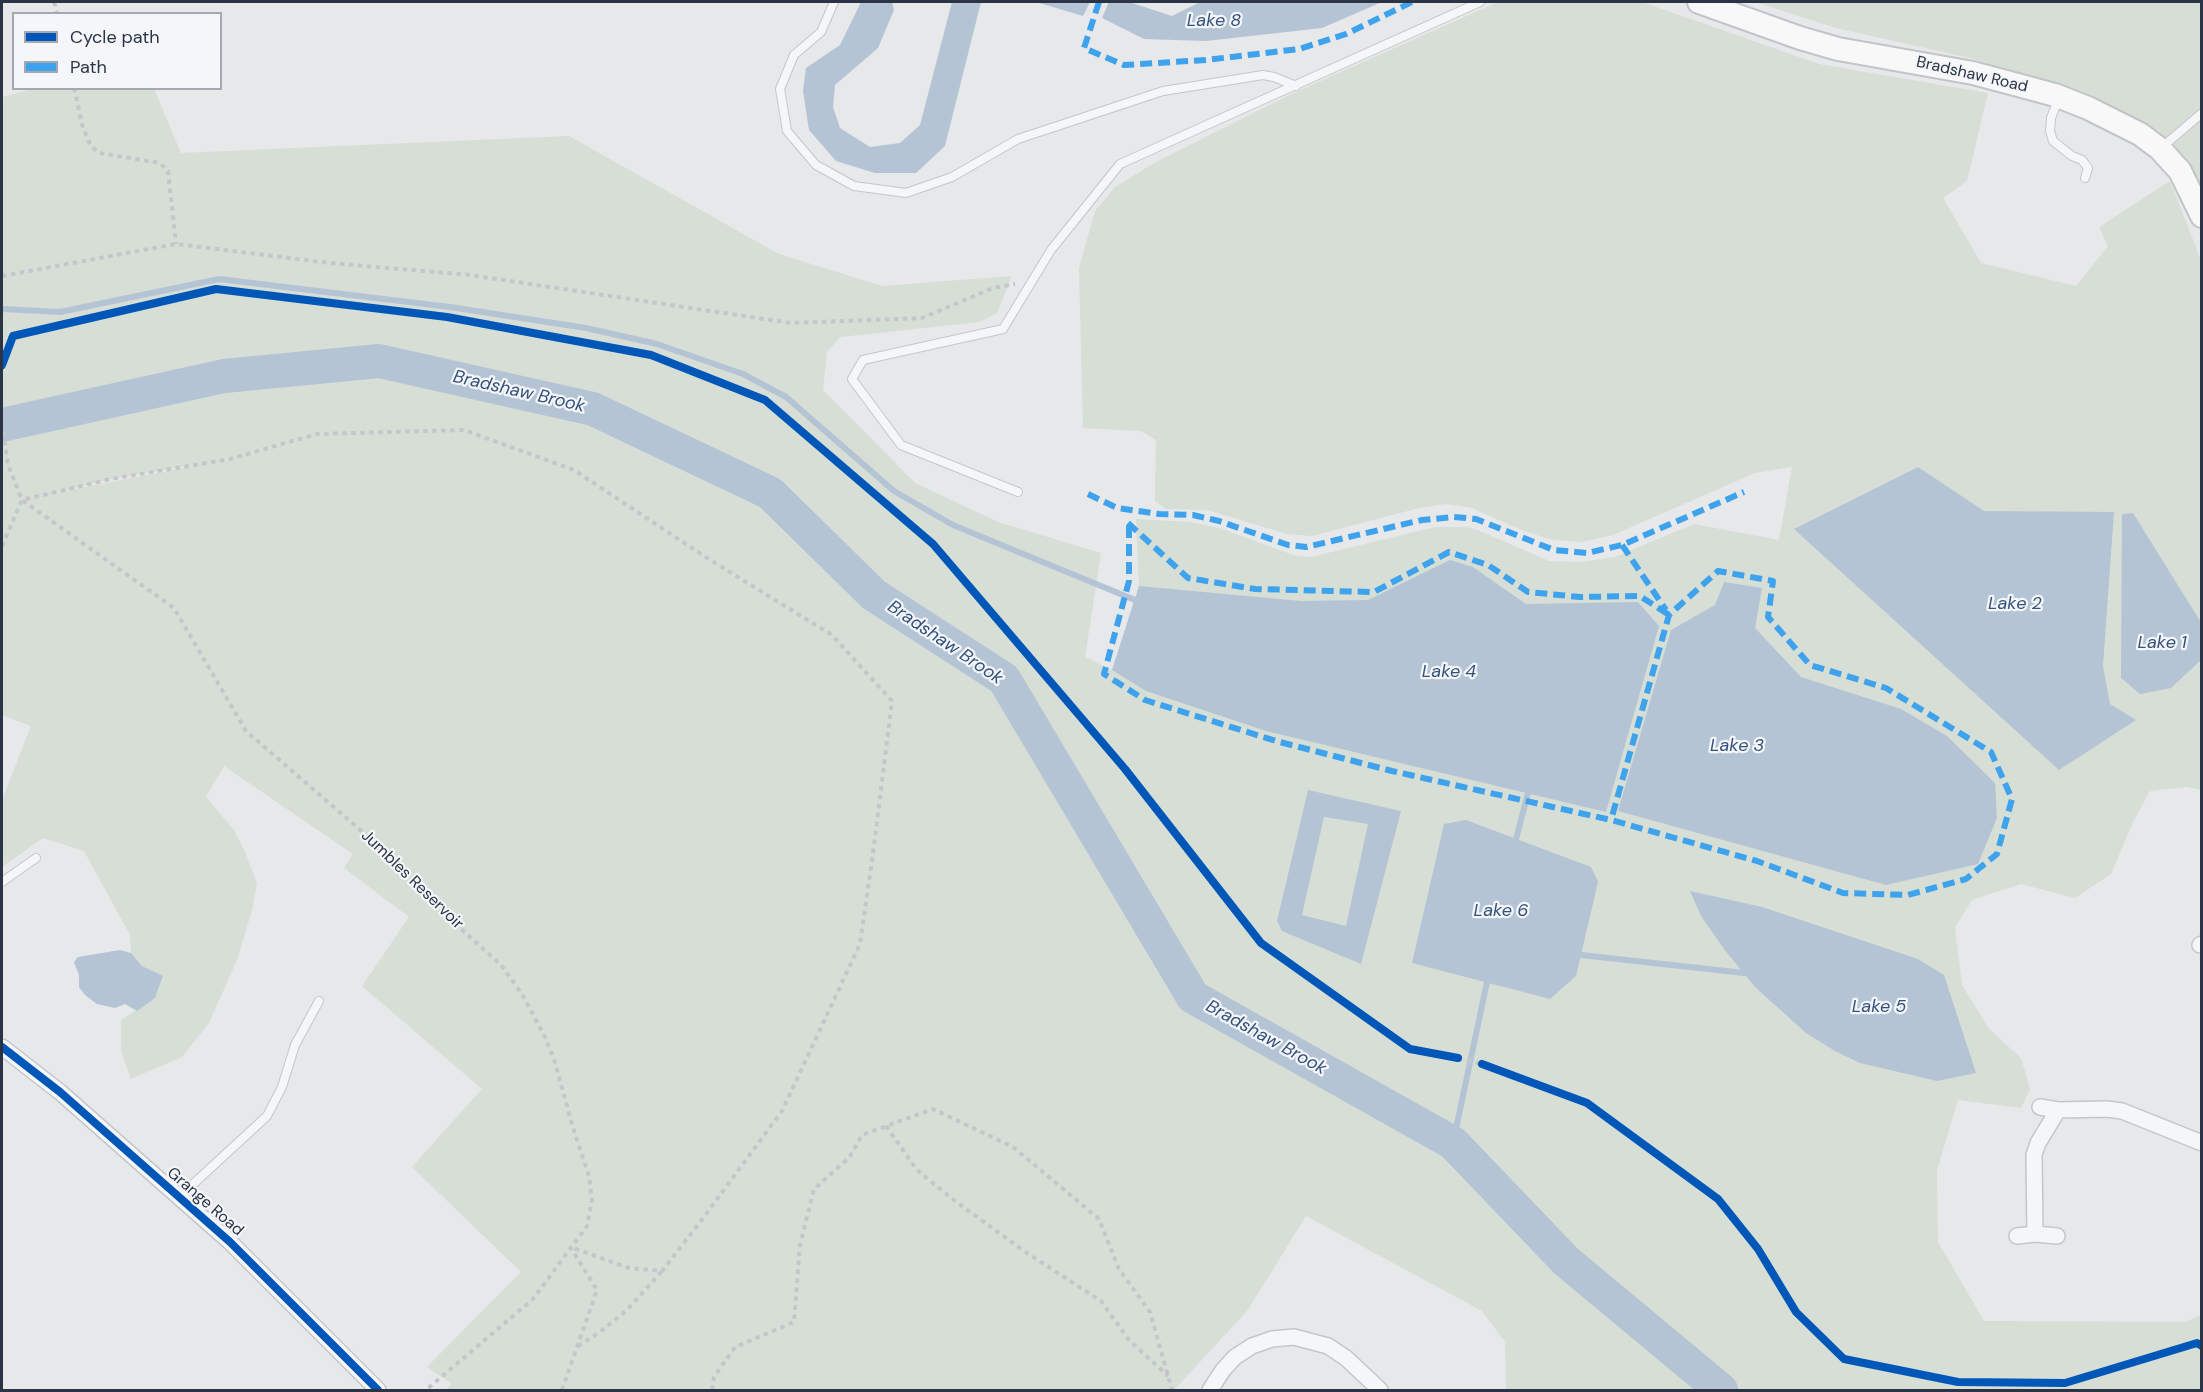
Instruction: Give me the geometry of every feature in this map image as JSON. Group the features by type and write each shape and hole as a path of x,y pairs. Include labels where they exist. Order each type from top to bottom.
{"main road":[{"name":"Bradshaw Road","path":"1699,2 1838,49 1973,73 2060,97 2116,121 2140,134 2160,149 2180,171 2202,216"}],"street":[{"name":"Grange Road","path":"2,1047 60,1092 254,1264 378,1390"},
{"path":"2040,1107 2058,1110 2122,1111 2202,1143"},
{"path":"2035,1234 2034,1155 2038,1143 2058,1110"},
{"path":"2017,1236 2035,1234 2057,1236"},
{"path":"1210,1390 1235,1356 1252,1346 1272,1339 1294,1337 1328,1346 1346,1358 1380,1390"}],"lane":[{"path":"834,2 820,32 794,55 780,89 787,131 816,165 854,186 906,193 952,177 1018,139 1163,91 1263,75 1296,86"},
{"path":"1018,492 901,445 852,379 863,360 1003,329 1051,250 1120,164 1480,2"},
{"path":"2060,97 2051,118 2050,131 2060,148 2082,160 2088,168 2085,178"},
{"path":"2160,149 2202,113"},
{"path":"2,882 36,858"},
{"path":"179,1197 267,1116 282,1087 295,1045 319,1001"}],"path":[{"path":"74,90 83,128 91,146 99,153 160,163 168,171 176,244"},
{"path":"2,276 176,244 330,263 470,275 791,323 922,318 993,288 1033,280"},
{"path":"2,423 8,465 22,500 2,546"},
{"path":"22,500 111,479 230,459 317,434 464,430 574,470 707,558 832,635 891,701 860,944 782,1111 662,1271 627,1310 600,1332 577,1346"},
{"path":"1449,1056 1492,1068"},
{"path":"712,1390 714,1377 735,1347 794,1322 800,1245 814,1189 849,1158 862,1135 933,1108 1013,1147 1099,1219 1119,1269 1150,1312 1172,1390"},
{"path":"886,1126 917,1170 1009,1240 1101,1301 1129,1340 1169,1376"},
{"path":"570,1247 629,1269 662,1271"},
{"path":"562,1390 597,1290 570,1247"},
{"path":"2186,1347 2200,1344"}],"shaded area":[{"path":"1498,2 1642,2 1819,64 1988,93 1967,181 1943,198 1981,263 2076,286 2108,246 2099,227 2170,181 2201,260 2201,790 2187,787 2150,791 2133,822 2111,874 2075,898 2021,884 1972,900 1955,927 1962,985 1989,1029 2021,1058 2030,1089 2021,1108 1958,1100 1937,1170 1938,1242 1984,1321 2186,1322 2201,1315 2201,1390 1506,1390 1505,1342 1482,1311 1306,1216 1247,1311 1174,1390 445,1390 452,1384 427,1367 521,1272 412,1167 482,1089 362,986 409,917 344,868 353,854 224,766 206,797 234,830 245,852 257,883 252,910 237,960 209,1023 182,1057 131,1079 121,1051 121,1020 155,998 163,977 142,966 131,953 130,935 84,851 43,838 2,867 2,800 31,726 2,715 2,97 29,90 154,90 181,153 569,136 779,254 882,286 1012,276 997,313 980,322 840,337 827,352 823,390 915,483 998,522 1101,553 1085,657 1112,670 1139,586 1136,519 1190,522 1220,528 1293,555 1311,557 1435,527 1468,527 1549,561 1581,562 1615,557 1694,524 1779,540 1792,467 1755,473 1613,535 1581,542 1548,539 1516,528 1472,508 1446,504 1419,508 1312,536 1287,534 1207,510 1166,509 1155,501 1156,440 1141,431 1083,428 1079,268 1095,211 1115,187 1156,162 1287,96","holes":["193,465 193,466 50,494 111,479"]},
{"path":"1755,2 2199,2 2202,6 2201,190 2189,162 2159,131 2081,92 1974,59 1836,28"}],"water":[{"path":"861,2 892,2 894,10 878,48 835,85 833,107 840,128 870,147 900,143 920,125 952,2 981,2 945,146 916,173 875,173 836,161 809,130 803,91 806,68 840,45"},
{"path":"1036,2 1090,2 1083,16"},
{"name":"Lake 8","path":"1109,2 1129,2 1172,16 1200,2 1382,2 1322,28 1206,41 1144,39 1102,18"},
{"name":"Lake 2","path":"1918,467 1984,511 2114,512 2103,666 2110,704 2136,720 2059,770 1794,529"},
{"name":"Lake 1","path":"2133,513 2202,624 2201,660 2171,688 2140,694 2121,678 2122,514"},
{"name":"Lake 4","path":"1450,560 1473,567 1526,604 1638,602 1659,626 1606,812 1266,731 1146,691 1112,670 1139,586 1301,601 1368,600"},
{"name":"Lake 3","path":"1724,582 1762,588 1755,628 1801,677 1901,709 1947,736 1995,783 1997,818 1978,864 1886,885 1618,811 1671,630 1715,605"},
{"path":"1308,790 1401,811 1361,964 1282,931 1277,921","holes":["1324,817 1368,824 1346,926 1302,915"]},
{"name":"Lake 6","path":"1466,820 1591,867 1598,882 1576,976 1550,999 1412,963 1444,824"},
{"name":"Lake 5","path":"1690,891 1762,907 1918,959 1944,975 1976,1073 1937,1081 1860,1063 1806,1033 1755,987 1701,916"},
{"path":"120,950 131,953 142,966 163,976 155,998 137,1011 125,1004 115,1008 97,1004 79,987 79,975 74,962 78,957"}],"waterway":[{"path":"2,309 60,312 219,279 450,307 586,328 657,344 743,374 786,397 894,491 953,525 1135,600"},
{"name":"Bradshaw Brook","path":"2,425 224,376 379,361 593,409 770,493 874,595 1004,679 1193,997 1453,1143 1566,1261 1721,1390"},
{"path":"1516,839 1528,793"},
{"path":"1581,955 1744,973"},
{"path":"1453,1143 1487,982"}],"marked path":[{"path":"1099,2 1084,48 1124,65 1206,60 1299,49 1346,34 1412,2"},
{"path":"1088,494 1117,508 1159,514 1193,515 1219,521 1288,545 1306,547 1422,520 1454,517 1476,519 1554,550 1587,553 1622,545 1744,492"},
{"path":"1128,523 1188,578 1255,589 1374,592 1449,552 1488,565 1528,592 1580,597 1640,596 1669,615"},
{"path":"1129,526 1129,581 1104,674 1145,700 1276,741 1392,771 1611,820 1757,861 1843,893 1908,895 1966,879 1997,854 2012,799 1991,752 1886,688 1810,665 1768,617 1773,581 1718,571 1669,615 1611,820"},
{"path":"1622,545 1666,610"}],"cycle path":[{"path":"2,365 13,336 216,289 447,317 651,355 765,400 933,544 1125,769 1261,943 1410,1049 1458,1058"},
{"path":"2,1047 60,1092 230,1242 378,1390"},
{"path":"1482,1064 1587,1103 1718,1199 1758,1249 1796,1312 1844,1359 1958,1382 2065,1383 2197,1343 2202,1346"}]}
